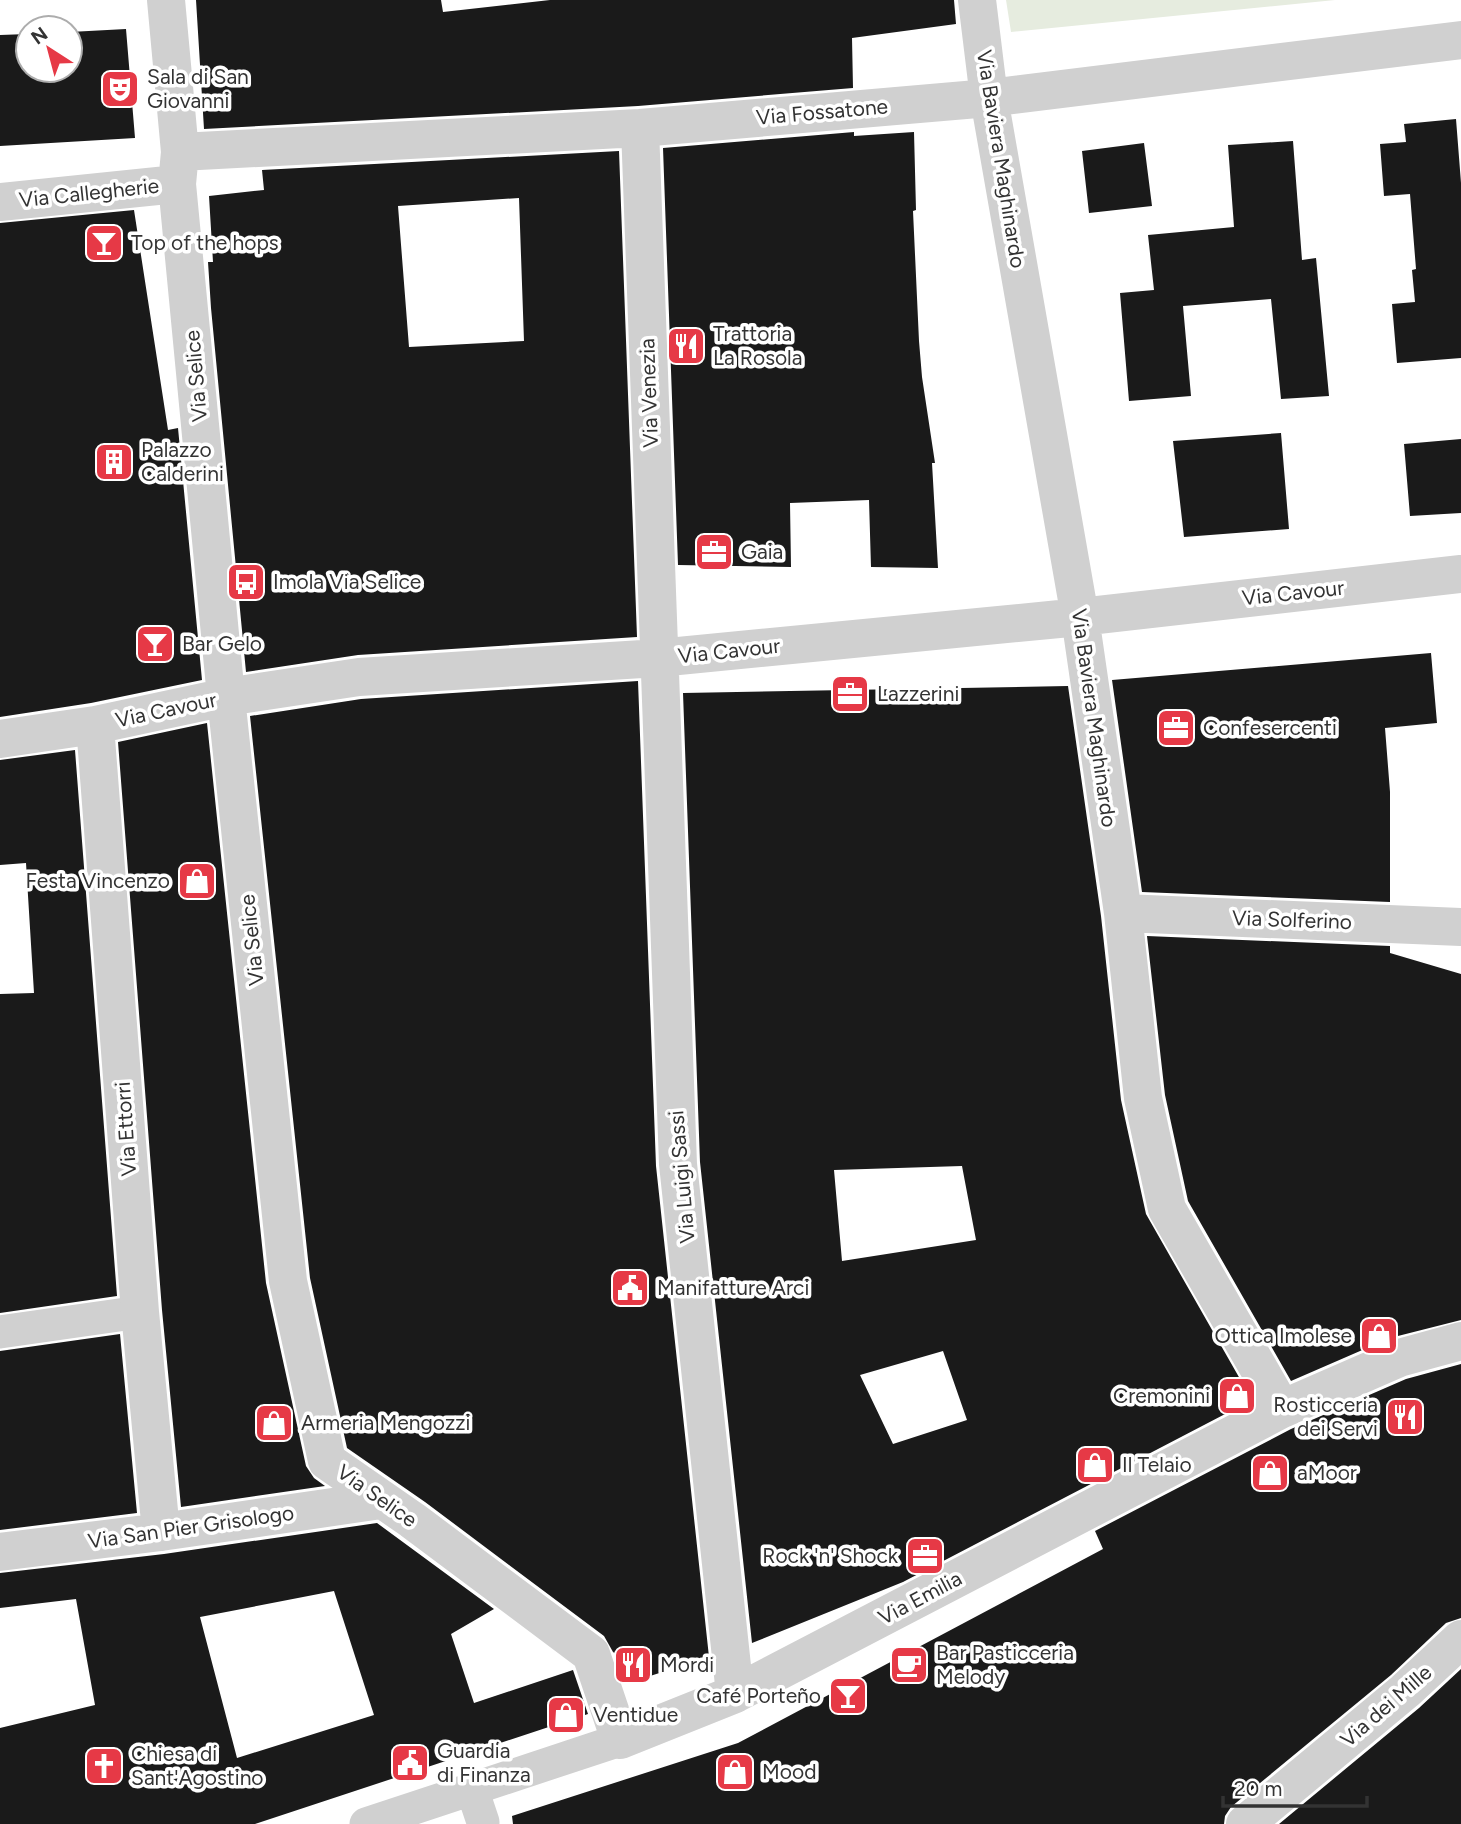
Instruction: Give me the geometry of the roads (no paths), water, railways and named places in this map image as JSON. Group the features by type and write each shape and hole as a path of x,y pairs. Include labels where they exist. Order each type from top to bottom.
{"street":[{"name":"Via Selice","path":"166,0 226,697 288,1281 327,1461 412,1520 591,1654 620,1740"},
{"name":"Via Baviera Maghinardo","path":"976,0 989,98 1080,617 1123,914 1143,1098 1167,1209 1282,1409"},
{"name":"Via Fossatone","path":"179,168 989,98 1461,40"},
{"name":"Via Venezia","path":"640,128 658,658"},
{"name":"Via Callegherie","path":"0,202 179,168"},
{"name":"Via Cavour","path":"0,739 95,726 226,697 359,677 658,658 1080,617 1461,574"},
{"name":"Via Luigi Sassi","path":"658,658 678,1164 735,1694"},
{"name":"Via Ettorri","path":"95,726 140,1312 161,1532"},
{"name":"Via Solferino","path":"1123,914 1461,927"},
{"path":"0,1332 140,1312"},
{"name":"Via Emilia","path":"366,1824 620,1740 735,1694 1282,1409 1399,1359 1461,1341"},
{"name":"Via San Pier Grisologo","path":"0,1552 381,1500"},
{"name":"Via dei Mille","path":"1245,1824 1405,1692 1461,1639"},
{"path":"472,1789 483,1822"}],"place":[{"name":"Sala di San Giovanni","path":"120,89"},
{"name":"Top of the hops","path":"104,243"},
{"name":"Trattoria La Rosola","path":"686,346"},
{"name":"Palazzo Calderini","path":"114,462"},
{"name":"Gaia","path":"714,552"},
{"name":"Imola Via Selice","path":"246,582"},
{"name":"Bar Gelo","path":"155,644"},
{"name":"Lazzerini","path":"850,694"},
{"name":"Confesercenti","path":"1176,728"},
{"name":"Festa Vincenzo","path":"197,881"},
{"name":"Manifatture Arci","path":"630,1288"},
{"name":"Ottica Imolese","path":"1379,1336"},
{"name":"Cremonini","path":"1237,1396"},
{"name":"Rosticceria dei Servi","path":"1405,1417"},
{"name":"Armeria Mengozzi","path":"274,1423"},
{"name":"Il Telaio","path":"1095,1465"},
{"name":"aMoor","path":"1270,1473"},
{"name":"Rock 'n' Shock","path":"925,1556"},
{"name":"Mordi","path":"633,1665"},
{"name":"Bar Pasticceria Melody","path":"909,1665"},
{"name":"Café Porteño","path":"848,1696"},
{"name":"Ventidue","path":"566,1715"},
{"name":"Guardia di Finanza","path":"410,1763"},
{"name":"Chiesa di Sant'Agostino","path":"104,1766"},
{"name":"Mood","path":"735,1772"}]}
